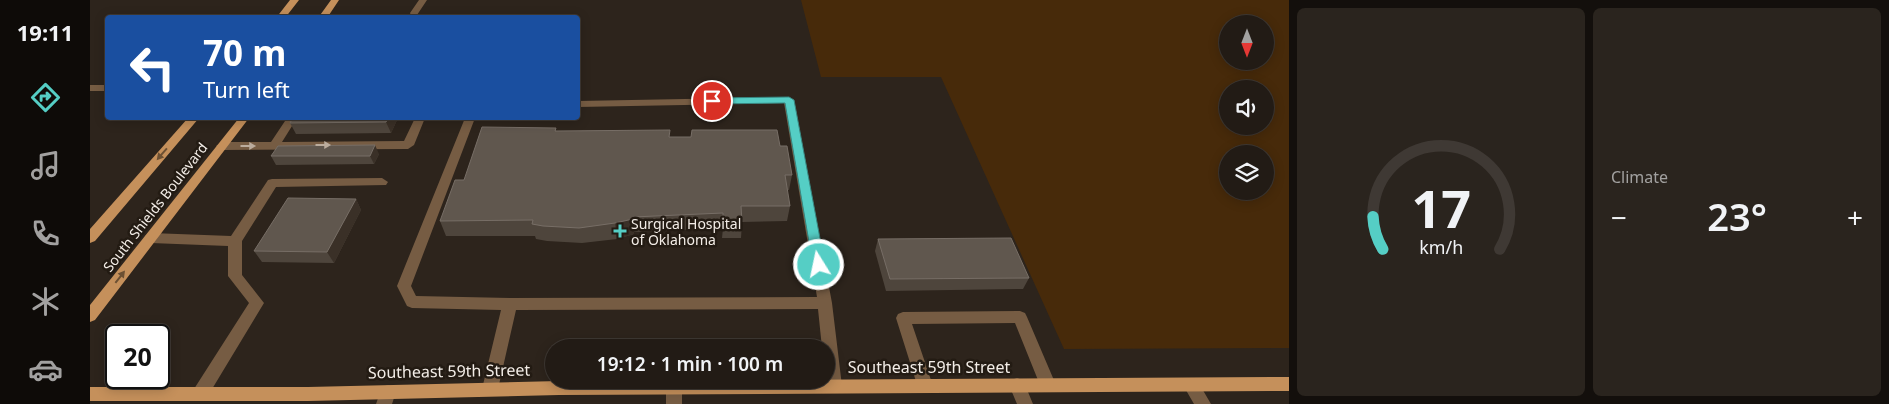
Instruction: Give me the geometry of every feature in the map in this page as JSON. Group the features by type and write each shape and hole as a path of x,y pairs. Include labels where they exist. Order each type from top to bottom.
{"main road":[{"path":"282,15 295,0"},
{"path":"324,15 335,0"},
{"name":"South Shields Boulevard","path":"90,238 192,120"},
{"name":"South Shields Boulevard","path":"90,316 242,120"},
{"name":"Southeast 59th Street","path":"835,386 1289,384"},
{"name":"Southeast 59th Street","path":"90,394 200,394 265,399 386,398 490,389 545,388"}],"street":[{"path":"414,13 423,0"},
{"path":"90,88 105,88"},
{"path":"580,104 789,100 825,303 829,339"},
{"path":"274,146 291,120"},
{"path":"222,146 408,145 419,120"},
{"path":"469,120 404,286 412,302 510,304 825,303"},
{"path":"200,394 257,304 235,276 235,241 272,183 382,182"},
{"path":"151,238 235,241"},
{"path":"490,389 510,304"},
{"path":"925,386 903,318 1020,317 1048,385"},
{"path":"1018,385 1025,404"},
{"path":"1191,385 1203,404"},
{"path":"674,389 674,404"}],"shaded area":[{"path":"801,0 1289,0 1289,348 1064,349 941,77 821,77"}],"building":[{"path":"292,120 387,120 386,122 290,123"},
{"path":"482,127 556,128 555,131 670,130 669,137 691,137 692,130 777,130 780,146 787,146 792,175 785,175 790,206 741,206 742,222 723,222 723,213 633,217 633,219 615,223 579,228 543,226 532,224 533,220 440,221 455,180 464,180"},
{"path":"375,145 370,156 271,156 278,146"},
{"path":"288,198 356,199 327,252 254,251"},
{"path":"1011,238 1029,278 890,279 878,239"}],"place":[{"name":"Surgical Hospital of Oklahoma","path":"620,231"}],"route":[{"path":"712,101 789,100 819,265"}]}
